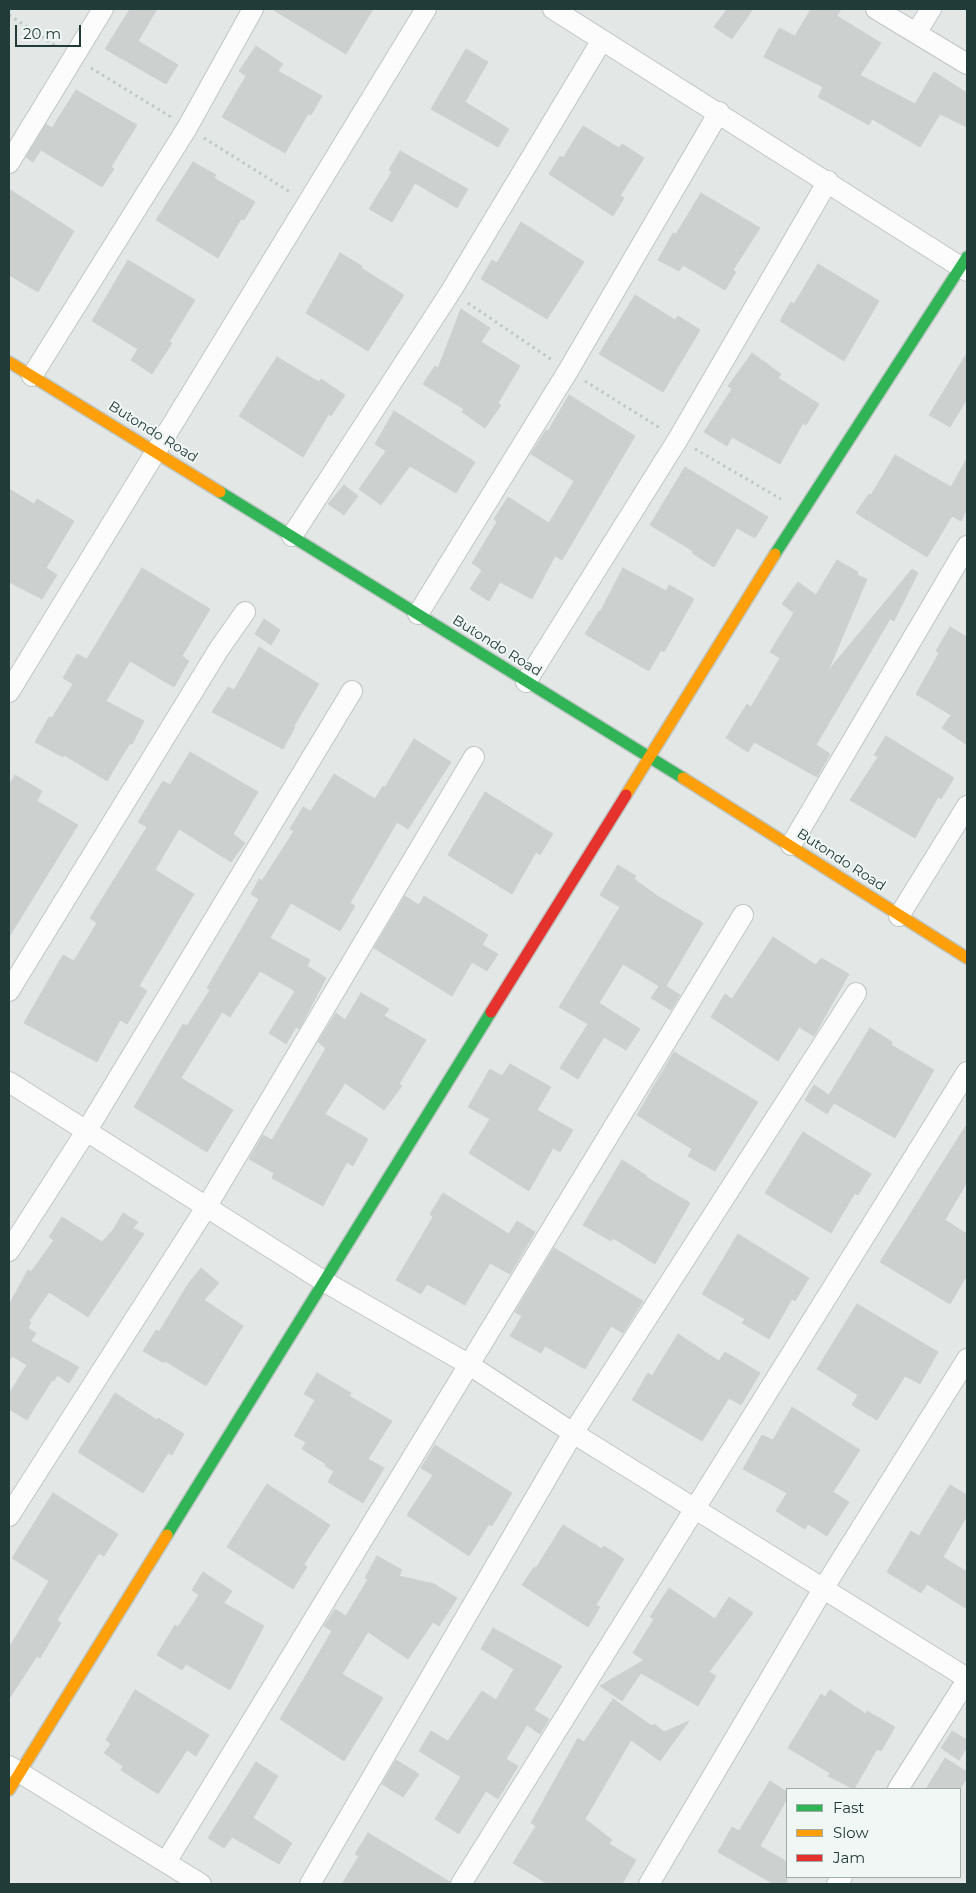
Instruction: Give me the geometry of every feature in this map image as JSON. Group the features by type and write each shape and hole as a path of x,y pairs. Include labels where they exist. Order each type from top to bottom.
{"street":[{"path":"9,163 103,9"},
{"path":"32,376 187,128 254,9"},
{"path":"9,692 426,9"},
{"path":"9,1790 14,1769 325,1282 802,511 965,265 553,9"},
{"path":"876,9 967,64"},
{"path":"916,33 932,9"},
{"path":"292,536 451,292 602,40"},
{"path":"418,614 568,370 719,112"},
{"path":"526,682 678,439 828,181"},
{"name":"Butondo Road","path":"9,362 156,451 526,682 650,756 967,958"},
{"path":"791,845 967,546"},
{"path":"9,990 214,657 245,612"},
{"path":"9,1251 87,1130 352,691"},
{"path":"9,1516 208,1206 474,757"},
{"path":"899,916 967,806"},
{"path":"166,1862 743,915"},
{"path":"310,1884 573,1433 856,993"},
{"path":"461,1884 967,1072"},
{"path":"9,1082 208,1206 325,1282 468,1364 573,1433 967,1679 899,1788"},
{"path":"649,1884 823,1589 967,1359"},
{"path":"14,1769 201,1884"}],"path":[{"path":"9,15 308,203"},
{"path":"451,292 568,370 678,439 802,511"}],"building":[{"path":"130,9 157,9 138,41 178,65 166,84 105,49"},
{"path":"272,9 373,9 346,54"},
{"path":"727,9 753,9 732,39 714,27"},
{"path":"811,9 841,9 837,16 881,43 860,75 915,104 934,72 967,93 967,127 940,114 920,147 872,119 869,125 818,97 823,87 764,57 779,28 795,36"},
{"path":"256,46 283,64 278,71 322,96 311,115 308,114 285,153 222,117 246,76 239,71"},
{"path":"466,49 488,62 465,102 509,129 498,147 431,109"},
{"path":"76,90 137,125 111,167 114,169 102,187 41,150 33,162 26,157 46,124 52,128"},
{"path":"583,126 619,148 622,144 644,158 620,196 624,198 613,216 549,174 560,156 563,158"},
{"path":"400,151 468,189 457,208 415,183 392,222 369,209 392,172 389,170"},
{"path":"193,162 216,175 214,178 255,202 244,220 241,219 218,258 156,220"},
{"path":"9,189 74,231 38,292 9,275"},
{"path":"701,193 760,228 733,270 736,272 725,290 683,265 679,271 658,260 673,233 676,234"},
{"path":"521,222 584,262 547,319 481,279 492,260 497,263"},
{"path":"340,253 404,295 368,351 306,313"},
{"path":"128,260 195,300 169,342 172,343 152,374 131,360 138,349 92,321"},
{"path":"818,264 879,301 844,361 780,321 791,302 794,304"},
{"path":"635,295 675,320 678,316 700,330 663,392 599,354"},
{"path":"461,309 490,328 481,342 520,366 498,403 501,405 485,428 462,412 464,409 423,384 435,366 438,368"},
{"path":"752,353 781,374 778,378 819,404 806,425 803,423 780,464 732,437 727,446 704,432 732,389 728,386"},
{"path":"967,353 967,399 950,427 929,415"},
{"path":"277,357 319,382 321,379 345,395 331,416 329,414 303,457 239,416"},
{"path":"569,395 635,436 562,560 555,556 532,599 500,582 489,601 470,589 482,570 472,563 497,522 494,519 508,497 549,523 574,481 531,454 546,430 548,431"},
{"path":"394,411 475,462 456,493 410,466 381,505 359,489 386,451 375,444"},
{"path":"895,455 951,487 967,458 967,509 961,521 952,516 927,557 856,513 869,494 871,495"},
{"path":"685,467 768,517 755,538 737,528 714,567 692,553 693,551 650,525"},
{"path":"344,485 358,496 344,515 328,504"},
{"path":"9,489 34,504 37,499 74,521 46,568 57,575 42,599 9,582"},
{"path":"837,560 858,572 857,575 867,579 828,671 912,569 918,573 894,621 890,619 816,745 830,754 817,777 754,742 748,752 726,738 747,704 751,707 780,658 770,652 794,613 782,604 798,582 816,595"},
{"path":"142,568 210,609 182,656 189,661 174,687 130,661 106,701 144,721 132,744 130,743 107,781 64,755 63,757 35,742 49,717 52,718 73,684 63,678 77,654 87,659"},
{"path":"623,568 666,591 669,585 694,599 664,652 661,650 649,671 585,634 600,612"},
{"path":"264,619 280,630 271,645 255,634"},
{"path":"950,627 967,637 967,745 942,728 951,715 916,694 939,653 936,651"},
{"path":"259,647 319,684 294,726 283,749 212,712 228,687 234,690"},
{"path":"886,736 954,778 941,799 938,797 915,838 850,800 878,757 874,755"},
{"path":"414,739 451,762 408,829 397,822 350,903 355,906 340,931 291,903 270,938 310,960 307,966 326,978 299,1029 296,1027 286,1044 269,1033 295,991 260,971 230,1017 222,1012 181,1078 233,1110 207,1152 134,1107 183,1024 187,1026 210,990 207,988 259,899 251,894 259,879 262,881 294,831 290,829 303,807 311,811 334,774 375,799 383,786 385,787"},
{"path":"190,752 258,792 233,834 245,843 231,862 179,829 155,870 194,894 139,986 147,991 127,1024 120,1020 97,1062 24,1023 63,955 74,961 97,923 90,918 147,827 138,822 163,781 170,785"},
{"path":"15,775 42,791 37,801 78,825 9,937 9,785"},
{"path":"485,792 553,834 540,855 536,852 512,894 448,855"},
{"path":"618,865 636,876 634,879 659,897 703,923 666,986 680,995 671,1010 651,998 659,986 623,964 599,1003 640,1029 626,1050 604,1037 578,1079 560,1068 588,1024 559,1007 620,907 600,895"},
{"path":"405,896 419,905 424,896 488,935 482,945 498,954 487,971 472,962 452,996 374,948"},
{"path":"773,937 816,965 821,958 849,974 814,1036 799,1027 778,1061 711,1017 725,994 732,999"},
{"path":"361,993 389,1009 384,1016 426,1040 399,1084 402,1086 384,1110 345,1083 325,1114 368,1139 353,1166 347,1162 323,1206 272,1178 274,1173 249,1159 263,1135 272,1140 326,1048 318,1042 336,1013 345,1020"},
{"path":"870,1028 892,1042 891,1045 934,1070 895,1138 834,1103 827,1114 805,1100 814,1085 829,1095"},
{"path":"674,1052 758,1102 715,1171 688,1156 692,1149 637,1115"},
{"path":"510,1064 551,1087 537,1110 573,1130 560,1152 553,1148 529,1191 469,1153 490,1119 468,1107 490,1069 502,1076"},
{"path":"967,1124 967,1182 945,1220 967,1234 967,1275 950,1304 880,1262"},
{"path":"803,1132 871,1174 858,1195 855,1193 831,1233 765,1193"},
{"path":"622,1160 646,1177 690,1203 655,1264 613,1238 611,1241 583,1225"},
{"path":"443,1193 509,1234 517,1221 535,1232 510,1274 490,1263 465,1305 427,1284 421,1294 396,1280 433,1217 430,1214"},
{"path":"123,1213 138,1222 133,1228 144,1234 88,1317 49,1292 29,1321 31,1323 28,1328 36,1333 31,1341 79,1367 69,1383 57,1375 54,1381 52,1380 27,1420 9,1409 9,1394 27,1365 12,1356 9,1361 9,1305 28,1270 31,1272 54,1240 49,1237 62,1217 102,1242 113,1230"},
{"path":"738,1234 809,1278 795,1301 792,1299 769,1339 742,1323 745,1319 702,1294"},
{"path":"554,1248 643,1301 623,1333 611,1326 585,1369 545,1346 541,1353 510,1336 522,1316 515,1312"},
{"path":"201,1268 219,1283 204,1300 243,1326 206,1386 165,1361 164,1363 143,1351 156,1330 159,1332 188,1284"},
{"path":"857,1304 938,1352 920,1384 905,1376 877,1420 852,1405 858,1395 817,1369"},
{"path":"678,1334 719,1361 725,1352 760,1373 741,1405 729,1398 702,1441 632,1400 648,1373 652,1376"},
{"path":"317,1373 351,1393 349,1396 392,1421 368,1459 384,1468 363,1503 328,1482 334,1471 302,1449 306,1442 294,1436 315,1400 304,1394"},
{"path":"115,1393 157,1420 158,1418 184,1434 172,1455 168,1453 143,1493 78,1452"},
{"path":"792,1407 860,1450 833,1492 849,1502 827,1536 808,1524 805,1529 776,1511 787,1493 743,1469 762,1435 773,1440"},
{"path":"435,1445 512,1493 492,1526 489,1524 469,1556 407,1515 433,1475 421,1468"},
{"path":"267,1484 330,1525 304,1564 307,1567 293,1589 227,1547"},
{"path":"950,1485 967,1495 967,1516 943,1557 967,1572 967,1609 927,1584 921,1593 887,1572 911,1531 919,1536"},
{"path":"53,1493 118,1534 104,1556 99,1553 57,1620 61,1623 40,1658 37,1656 9,1699 9,1648 49,1581 12,1558"},
{"path":"563,1525 602,1549 604,1546 624,1559 596,1605 600,1607 588,1627 522,1585 534,1567 536,1568"},
{"path":"377,1556 402,1570 399,1576 434,1584 457,1598 439,1626 433,1622 408,1659 368,1632 342,1674 383,1698 344,1761 280,1719 332,1631 324,1626 335,1609 346,1616 368,1579 365,1578"},
{"path":"203,1572 232,1591 224,1603 264,1626 230,1690 186,1664 182,1670 157,1655 175,1625 178,1627 199,1595 192,1590"},
{"path":"669,1588 715,1619 729,1597 753,1613 709,1672 716,1676 698,1706 641,1673 622,1701 600,1686 644,1660 633,1653 654,1619 650,1617"},
{"path":"493,1628 562,1666 534,1710 549,1719 540,1734 527,1725 506,1759 518,1766 498,1799 486,1791 459,1834 435,1819 461,1777 419,1751 431,1731 448,1741 482,1691 496,1700 514,1669 481,1649"},
{"path":"135,1690 209,1735 196,1756 187,1750 158,1794 121,1770 123,1766 104,1753 111,1744 106,1740"},
{"path":"830,1690 866,1714 867,1711 895,1727 881,1751 877,1749 855,1788 828,1776 830,1773 788,1748 821,1694 825,1697"},
{"path":"613,1699 664,1732 689,1721 660,1761 631,1740 585,1819 612,1840 609,1844 636,1860 622,1884 548,1884 513,1863 536,1826 531,1823 578,1738 584,1742"},
{"path":"952,1731 967,1740 967,1747 959,1760 941,1748"},
{"path":"945,1758 967,1772 967,1778 961,1788 927,1788"},
{"path":"396,1760 419,1774 403,1797 382,1784"},
{"path":"256,1762 278,1776 253,1818 292,1843 279,1864 232,1837 224,1848 208,1838"},
{"path":"770,1781 786,1791 786,1801 760,1846 786,1861 787,1884 774,1884 718,1852 732,1827 739,1831"},
{"path":"368,1833 450,1882 449,1884 342,1884 359,1856 355,1854"}],"traffic: fast":[{"path":"775,554 967,257"},
{"path":"220,492 683,778"},
{"path":"167,1535 491,1012"}],"traffic: slow":[{"path":"9,362 220,492"},
{"path":"626,795 775,554"},
{"path":"683,778 967,958"},
{"path":"9,1790 167,1535"}],"traffic: jam":[{"path":"491,1012 626,795"}]}
